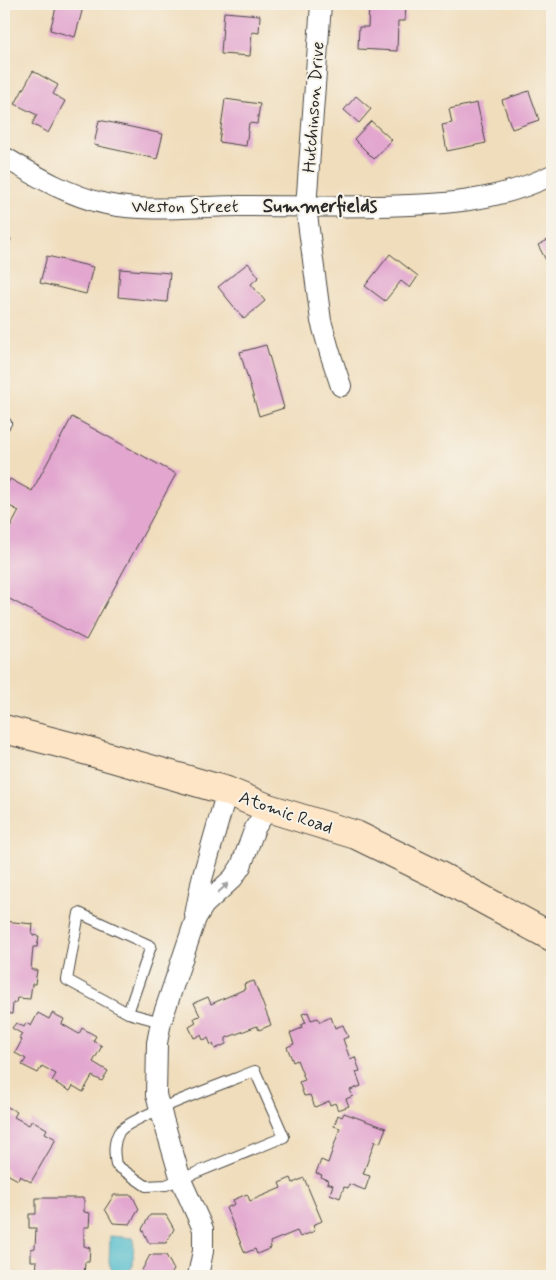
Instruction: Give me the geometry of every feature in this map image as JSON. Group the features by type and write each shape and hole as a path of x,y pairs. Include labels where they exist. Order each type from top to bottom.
{"main road":[{"name":"Atomic Road","path":"4,729 227,791 268,808 356,835 440,876 552,937"}],"street":[{"name":"Hutchinson Drive","path":"321,4 306,207 321,321 341,386"},
{"name":"Weston Street","path":"4,157 57,187 81,197 132,208 159,209 240,206 426,206 458,203 496,195 519,189 552,175"},
{"path":"193,925 202,879 227,791"},
{"path":"198,1276 203,1229 181,1180 156,1095 157,1043 161,1022 196,918 204,905 233,878 241,866 255,828 268,808"}],"lane":[{"path":"4,421 6,422 4,426"},
{"path":"128,1013 151,946 79,913 67,980 128,1013 161,1022"},
{"path":"255,1071 284,1137 181,1180 166,1185 146,1186 116,1165 113,1149 120,1131 139,1119 255,1071"}],"water":[{"path":"110,1236 134,1238 133,1266 125,1276 114,1276 109,1263"}],"building":[{"path":"57,4 84,4 75,37 50,30"},
{"path":"369,4 406,4 405,21 398,21 397,51 358,49 359,27 368,27"},
{"path":"224,12 260,15 259,33 252,32 250,56 221,54"},
{"path":"33,71 58,85 53,94 65,101 48,133 32,124 37,115 15,104"},
{"path":"529,91 539,120 512,129 502,100"},
{"path":"356,96 371,109 359,123 344,110"},
{"path":"225,99 260,104 257,124 249,123 246,146 219,142"},
{"path":"477,103 486,143 447,151 442,125 452,123 449,109"},
{"path":"99,120 163,134 157,159 94,145"},
{"path":"371,121 392,140 374,159 354,139"},
{"path":"4,236 11,239 4,254"},
{"path":"552,238 552,261 548,264 538,245"},
{"path":"390,254 418,276 410,288 401,281 385,301 365,286"},
{"path":"47,256 93,267 86,294 40,283"},
{"path":"248,263 259,277 251,284 265,301 244,319 218,287"},
{"path":"120,269 170,273 167,302 118,297"},
{"path":"266,345 284,408 259,416 240,352"},
{"path":"72,417 176,474 86,640 4,596 4,539 19,511 4,503 4,491 10,479 32,491"},
{"path":"4,921 33,924 32,935 39,936 37,947 33,947 31,970 37,970 35,984 32,984 30,999 17,998 16,1003 13,1003 12,1014 4,1013"},
{"path":"254,981 271,1025 259,1030 257,1026 226,1038 226,1044 215,1049 208,1038 203,1040 201,1035 194,1038 189,1027 196,1023 194,1018 200,1016 194,1003 208,997 211,1004 245,989 244,984"},
{"path":"308,1012 311,1020 318,1018 320,1022 331,1017 335,1028 343,1025 348,1037 343,1039 350,1059 355,1057 360,1071 356,1072 361,1086 350,1090 353,1096 346,1099 349,1106 338,1110 335,1103 330,1105 329,1101 315,1107 310,1095 304,1096 299,1082 305,1080 297,1060 293,1062 287,1047 294,1044 290,1033 302,1028 301,1025 306,1023 302,1014"},
{"path":"38,1013 49,1019 52,1013 64,1019 62,1024 79,1034 82,1028 96,1036 93,1041 102,1046 93,1062 108,1071 102,1081 92,1076 83,1092 73,1086 70,1091 52,1081 56,1074 42,1066 38,1073 22,1065 26,1059 15,1053 22,1040 19,1039 22,1034 12,1028 16,1023 24,1027 26,1023 31,1026"},
{"path":"4,1105 17,1112 14,1117 29,1125 32,1120 47,1129 45,1133 56,1139 31,1182 20,1176 18,1180 7,1174 8,1171 4,1168"},
{"path":"344,1113 386,1128 380,1143 375,1141 363,1174 370,1176 365,1190 349,1184 348,1188 344,1187 340,1198 330,1194 333,1185 327,1183 328,1180 321,1177 322,1175 316,1173 321,1160 328,1163 340,1128 334,1126 338,1115 342,1117"},
{"path":"291,1178 293,1183 304,1178 322,1221 313,1225 315,1231 300,1237 297,1231 270,1242 271,1248 257,1254 255,1249 245,1253 226,1208 235,1204 233,1200 247,1194 250,1201 281,1188 279,1183"},
{"path":"114,1195 132,1195 139,1209 130,1224 113,1223 105,1209"},
{"path":"36,1198 84,1198 84,1212 90,1213 89,1227 84,1227 84,1246 90,1248 89,1262 85,1262 84,1276 36,1275 37,1261 31,1261 31,1249 35,1248 36,1228 29,1228 29,1214 36,1214"},
{"path":"150,1215 166,1215 174,1229 166,1243 149,1243 142,1229"},
{"path":"150,1255 166,1255 174,1270 170,1276 145,1276 142,1270"}],"district":[{"name":"Summerfields","path":"320,205"}]}
